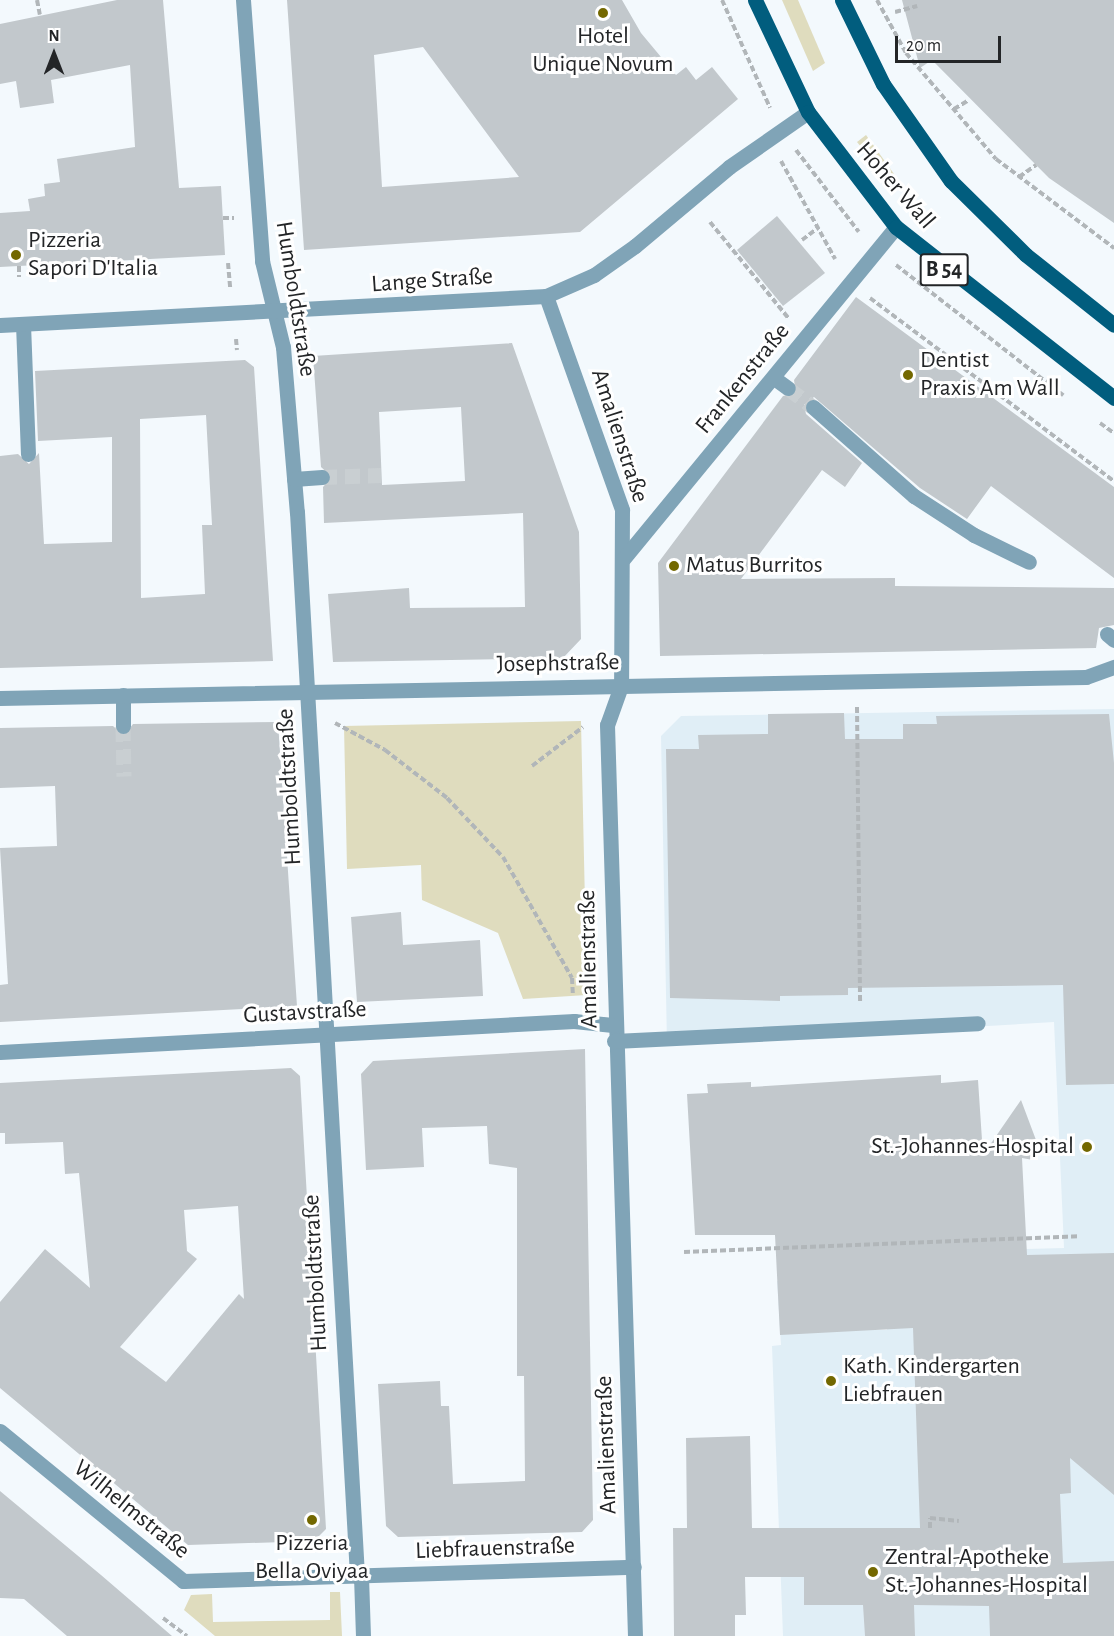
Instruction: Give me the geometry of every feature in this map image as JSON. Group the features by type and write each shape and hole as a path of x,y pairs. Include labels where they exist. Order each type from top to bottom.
{"main road":[{"name":"Hoher Wall","path":"755,0 808,112 896,227 1114,398"},
{"name":"Hoher Wall","path":"842,0 883,84 951,181 1026,255 1114,325"}],"street":[{"name":"Humboldtstraße","path":"243,0 262,261 277,313 294,479 308,691 324,1035 363,1636"},
{"name":"Lange Straße","path":"0,325 277,313 546,296 594,275 635,246 781,127 808,112"},
{"name":"Frankenstraße","path":"624,558 896,227"},
{"name":"Amalienstraße","path":"546,296 622,510 624,558 621,686 607,725 613,1025 634,1567 634,1636"},
{"path":"23,324 28,454"},
{"path":"774,378 788,388"},
{"path":"813,407 912,498 974,535 1029,562"},
{"path":"294,479 322,477"},
{"name":"Josephstraße","path":"0,698 1086,678 1114,667"},
{"path":"123,695 123,726"},
{"name":"Gustavstraße","path":"0,1052 574,1021 613,1025"},
{"path":"614,1041 978,1023"},
{"name":"Wilhelmstraße","path":"0,1431 183,1581 359,1576"},
{"name":"Liebfrauenstraße","path":"359,1576 634,1567"}],"path":[{"path":"37,0 40,15"},
{"path":"722,0 781,127"},
{"path":"877,0 906,53 954,109 1018,177 1114,248"},
{"path":"895,12 917,6"},
{"path":"954,109 969,100"},
{"path":"781,160 840,267"},
{"path":"1018,177 1036,165"},
{"path":"710,222 805,339"},
{"path":"802,240 818,228"},
{"path":"113,261 113,271"},
{"path":"228,264 231,297"},
{"path":"19,266 19,277"},
{"path":"866,292 926,345 1017,409 1070,452 1114,481"},
{"path":"879,314 882,308"},
{"path":"968,380 971,375"},
{"path":"1014,414 1017,409"},
{"path":"857,682 860,1030"},
{"path":"309,714 385,750 447,798 503,857 572,978 574,1021"},
{"path":"532,765 577,727 607,725"},
{"path":"684,1251 1079,1236"},
{"path":"930,1528 930,1518 959,1521"},
{"path":"163,1618 187,1636"}],"shaded area":[{"path":"782,0 798,0 825,63 813,71"},
{"path":"866,135 902,185 896,190 857,142"},
{"name":"St.-Johannes-Hospital","path":"1114,709 1114,1636 783,1636 772,1346 781,1345 777,1281 865,1277 868,1330 887,1330 886,1253 1064,1248 1054,1022 667,1045 661,736 681,716"},
{"path":"581,721 587,995 523,999 498,933 422,900 421,865 347,869 344,726"},
{"path":"330,1592 340,1592 342,1636 215,1636 184,1610 191,1595 212,1594 213,1622 330,1620"}],"building":[{"path":"117,0 163,0 179,188 221,186 225,255 0,267 0,213 30,211 28,199 45,196 44,184 60,182 57,159 135,147 130,65 51,80 54,103 20,108 16,81 0,84 0,24"},
{"path":"287,0 622,0 641,33 676,75 686,67 696,80 712,67 738,99 580,232 304,250","holes":["423,47 519,177 382,187 374,55"]},
{"path":"902,0 1114,0 1114,223 1049,178 932,60 920,68"},
{"path":"777,216 825,273 783,306 737,250"},
{"path":"856,297 1114,487 1114,578 991,486 967,519 920,488 814,397 804,405 806,414 862,463 845,487 822,470 741,579 895,578 895,586 1114,588 1114,625 1099,628 1096,648 660,656 658,563 783,396 796,394 794,380"},
{"path":"512,343 579,532 581,639 563,658 333,662 328,594 409,588 410,608 525,607 523,513 324,523 323,487 332,477 321,467 313,356","holes":["461,407 465,481 382,485 379,412"]},
{"path":"245,360 254,367 273,661 0,668 0,456 18,454 29,464 39,453 44,544 112,542 112,437 38,441 35,371","holes":["206,415 212,525 202,525 205,594 141,598 140,419"]},
{"path":"844,713 845,739 903,739 903,724 937,724 936,716 1109,714 1114,763 1114,1084 1066,1085 1063,985 848,988 848,995 780,996 780,1001 670,998 666,749 699,749 698,735 768,734 768,714"},
{"path":"278,722 297,1006 0,1022 0,985 8,984 0,848 57,846 55,786 0,788 0,728 113,726 124,736 133,724"},
{"path":"401,912 403,945 480,940 483,996 357,1002 351,917"},
{"path":"585,1049 593,1520 582,1532 398,1537 386,1526 378,1384 440,1381 441,1406 449,1406 453,1484 525,1481 524,1376 517,1376 517,1168 489,1164 487,1126 422,1128 424,1167 366,1170 361,1074 373,1061"},
{"path":"291,1068 300,1076 326,1529 314,1541 188,1545 0,1388 0,1302 45,1249 90,1288 79,1173 65,1174 63,1142 5,1144 5,1133 0,1133 0,1083","holes":["238,1206 244,1299 239,1294 166,1382 120,1347 197,1259 187,1251 184,1210"]},
{"path":"941,1075 941,1083 978,1080 983,1155 1021,1100 1036,1140 1033,1160 1022,1158 1027,1255 1114,1253 1114,1495 1070,1458 1071,1493 1060,1494 1063,1563 1114,1561 1114,1636 990,1636 989,1606 914,1605 915,1636 865,1636 863,1605 804,1605 804,1577 745,1577 746,1615 735,1615 735,1636 674,1636 673,1528 687,1528 686,1438 750,1436 752,1528 920,1528 913,1328 780,1335 775,1235 695,1235 687,1094 708,1093 707,1084 751,1082 751,1087"},
{"path":"0,1491 172,1636 67,1636 24,1599 0,1598"}],"tunnel":[{"path":"788,388 813,407"},
{"path":"322,477 381,475"},
{"path":"123,726 124,776"}],"place":[{"name":"Hotel Unique Novum","path":"603,13"},
{"name":"Pizzeria Sapori D'Italia","path":"16,255"},
{"name":"Dentist Praxis Am Wall","path":"908,375"},
{"name":"Matus Burritos","path":"674,566"},
{"name":"St.-Johannes-Hospital","path":"1087,1147"},
{"name":"Kath. Kindergarten Liebfrauen","path":"831,1381"},
{"name":"Pizzeria Bella Oviyaa","path":"312,1520"},
{"name":"Zentral-Apotheke St.-Johannes-Hospital","path":"873,1572"}]}
